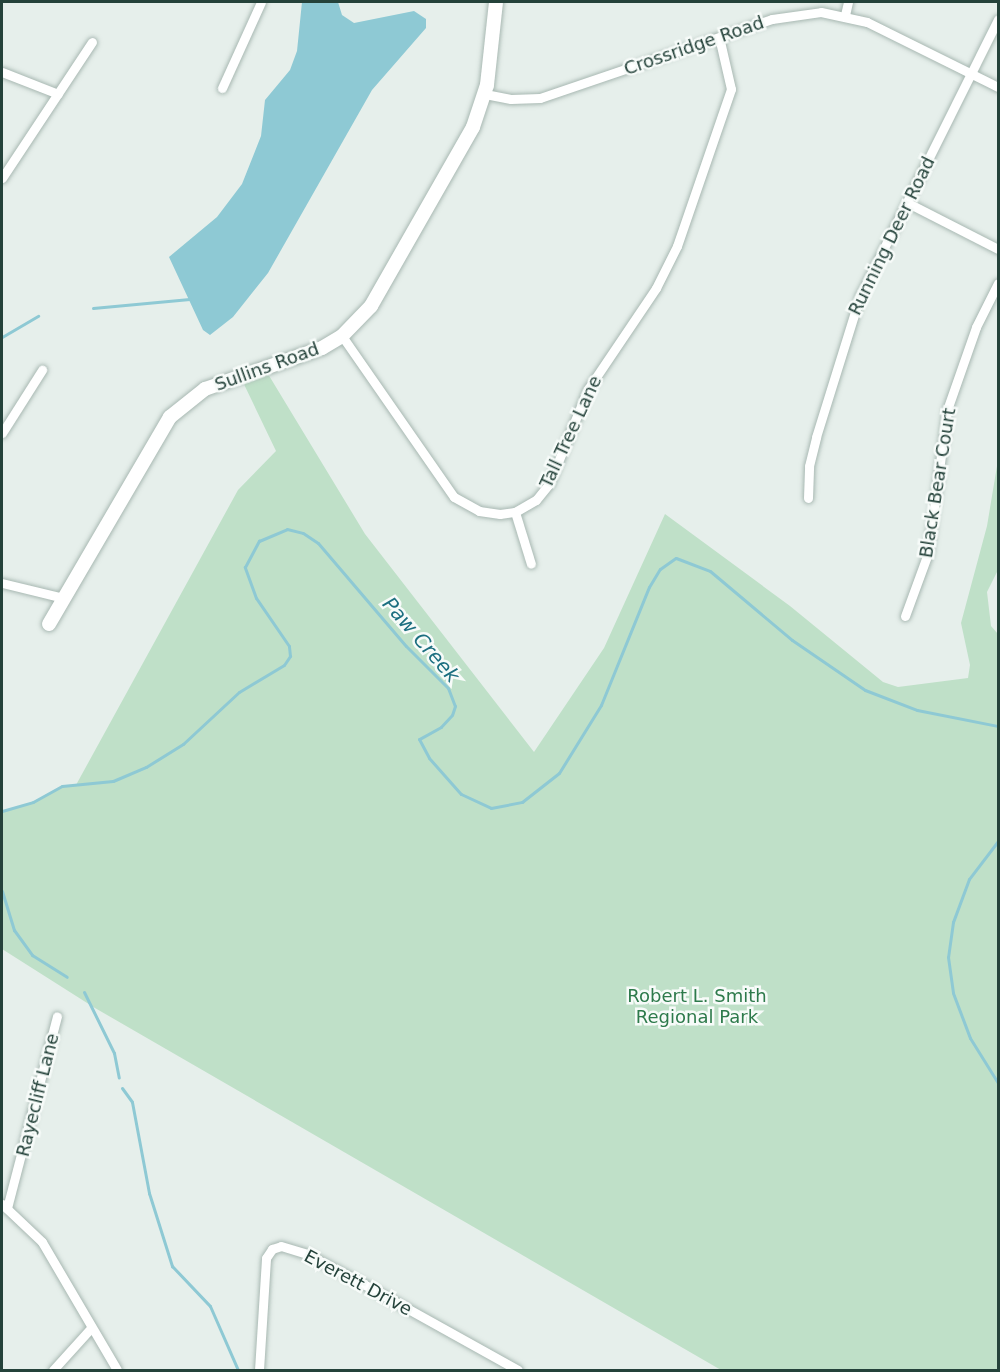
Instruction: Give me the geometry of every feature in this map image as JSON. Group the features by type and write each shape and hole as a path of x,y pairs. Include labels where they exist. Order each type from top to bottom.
{"street":[{"path":"222,88 261,2"},
{"name":"Sullins Road","path":"49,624 152,443 182,406 218,384 292,362 342,336 386,286 461,154 485,93 496,2"},
{"path":"845,15 848,2"},
{"name":"Crossridge Road","path":"485,93 511,99 540,98 719,37 791,15 821,12 845,15 999,87"},
{"name":"Running Deer Road","path":"808,498 809,466 837,360 860,296 999,19"},
{"name":"Tall Tree Lane","path":"515,512 536,500 549,484 588,389 656,288 677,246 731,89 719,37"},
{"path":"2,178 92,42"},
{"path":"2,72 58,94"},
{"path":"908,203 999,249"},
{"name":"Black Bear Court","path":"905,616 928,553 947,410 976,327 999,283"},
{"path":"342,336 454,496 486,513 515,512 531,564"},
{"path":"2,433 42,370"},
{"path":"2,583 63,598"},
{"name":"Rayecliff Lane","path":"4,1206 57,1016"},
{"path":"4,1206 42,1242 90,1329 117,1371"},
{"name":"Everett Drive","path":"259,1371 266,1258 272,1249 281,1246 308,1254 518,1371"},
{"path":"53,1371 90,1329"}],"green space":[{"name":"Robert L. Smith Regional Park","path":"265,369 365,534 534,752 604,648 665,514 790,606 883,682 898,687 968,678 970,665 961,623 987,526 998,460 998,570 987,592 991,626 998,634 998,1370 721,1370 95,1008 2,949 2,811 33,802 62,786 76,785 238,490 276,451 240,376"}],"water":[{"path":"302,2 338,2 342,15 354,23 414,11 426,19 426,28 372,90 268,273 233,317 210,335 203,330 169,257 217,217 242,184 261,136 265,100 290,70 297,51"}],"waterway":[{"path":"93,308 190,299"},
{"path":"2,337 38,316"},
{"name":"Paw Creek","path":"2,811 33,802 62,786 113,781 146,767 183,744 239,692 284,665 290,656 289,646 256,598 245,567 259,541 287,529 303,533 318,543 406,646 448,688 455,706 452,715 441,727 419,739 429,758 461,794 491,808 522,802 559,773 601,705 649,587 660,569 676,558 710,571 792,640 865,690 917,710 998,726"},
{"path":"998,841 969,879 953,922 948,957 953,993 970,1038 998,1083"},
{"path":"2,891 14,930 32,955 67,977"},
{"path":"84,992 114,1053 119,1078"},
{"path":"122,1088 132,1102 149,1193 172,1266 210,1306 238,1370"}]}
